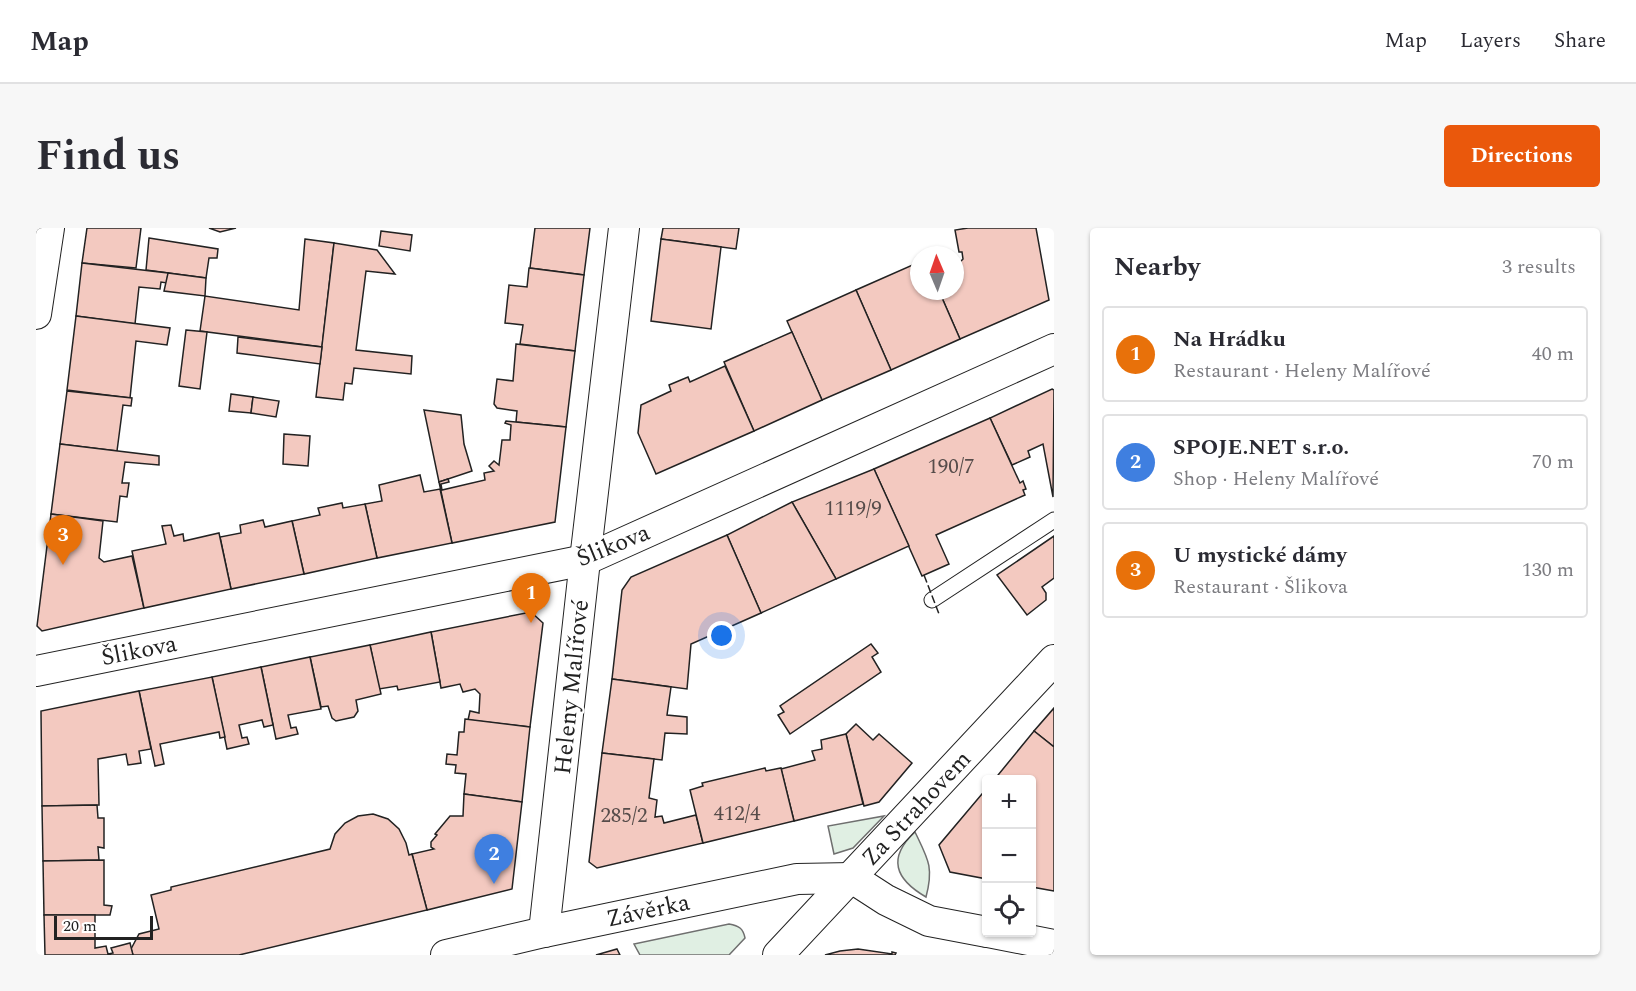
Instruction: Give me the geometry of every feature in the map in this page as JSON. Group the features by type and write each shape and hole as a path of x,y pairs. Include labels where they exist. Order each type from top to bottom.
{"street":[{"path":"36,314 49,228"},
{"name":"Heleny Malířové","path":"544,932 624,228"},
{"name":"Šlikova","path":"36,671 585,560 1054,349"},
{"name":"Za Strahovem","path":"778,955 1054,660"},
{"path":"852,878 886,900 929,921 982,931"},
{"name":"Závěrka","path":"446,955 797,879 852,878"},
{"path":"1013,937 1054,945"}],"lane":[{"path":"932,600 1054,520"}],"green space":[{"path":"884,816 853,848 834,854 828,826"},
{"path":"915,832 928,863 929,878 926,897 907,883 898,868 901,851"},
{"path":"729,924 740,928 745,938 729,955 640,955 634,944"}],"building":[{"path":"87,228 141,228 136,268 82,263"},
{"path":"209,228 236,228 220,232"},
{"path":"535,228 590,228 584,275 530,268"},
{"path":"663,228 739,228 736,249 661,239"},
{"path":"1036,228 1049,300 960,339 943,300 964,300 964,246 958,246 955,230"},
{"path":"381,231 412,235 410,251 379,246"},
{"path":"149,238 218,249 217,258 209,258 206,278 146,270"},
{"path":"305,239 334,243 322,347 200,331 205,296 299,310"},
{"path":"661,239 721,247 711,329 651,321"},
{"path":"334,243 377,250 395,274 366,271 356,350 412,356 411,374 354,368 352,384 345,383 343,400 316,397"},
{"path":"82,263 168,273 167,283 161,282 160,289 139,287 135,324 76,316"},
{"path":"910,266 910,300 943,300 960,339 891,370 856,290"},
{"path":"529,268 584,275 575,351 520,344 523,325 505,323 509,285 527,287"},
{"path":"168,273 206,278 205,296 164,291"},
{"path":"856,290 891,370 822,400 787,321"},
{"path":"76,316 170,328 167,345 136,341 130,398 67,390"},
{"path":"186,330 207,332 200,389 179,386"},
{"path":"792,332 822,400 754,431 724,362"},
{"path":"238,337 322,347 320,364 237,353"},
{"path":"516,344 575,351 566,427 516,422 517,411 497,408 494,404 497,379 513,381"},
{"path":"725,366 754,431 656,474 638,433 641,405 671,391 669,385 688,377 690,382"},
{"path":"1054,390 1053,497 1043,444 1028,451 1030,457 1012,465 990,418"},
{"path":"67,391 132,398 131,406 123,405 117,451 60,444"},
{"path":"231,394 253,397 251,413 229,411"},
{"path":"253,397 279,401 276,417 251,413"},
{"path":"424,410 461,415 464,444 472,471 439,482"},
{"path":"990,418 1020,483 1023,481 1026,489 1023,490 1025,495 936,535 949,564 922,576 874,469"},
{"path":"506,421 566,427 555,522 452,543 439,482 448,479 449,482 441,484 442,490 485,480 484,473 494,471 489,466 494,461 499,465 502,440 510,440 511,425 505,423"},
{"path":"284,434 310,436 308,466 283,464"},
{"path":"60,444 159,456 159,465 125,462 122,483 129,483 127,497 120,496 117,522 51,514"},
{"path":"874,469 909,546 836,579 792,502"},
{"path":"420,475 424,492 440,489 452,543 377,558 365,504 382,501 379,485"},
{"path":"792,502 836,579 761,613 727,535"},
{"path":"342,503 343,508 365,504 377,558 304,574 292,521 320,515 318,508"},
{"path":"51,514 103,521 99,558 104,562 132,556 144,608 42,631 37,626"},
{"path":"263,520 265,527 292,521 304,574 231,589 220,537 241,533 240,525"},
{"path":"171,525 174,536 183,534 184,541 219,533 231,589 144,608 132,551 166,544 162,526"},
{"path":"727,535 761,613 691,644 687,689 612,679 622,590 631,577"},
{"path":"1054,536 1054,578 1042,587 1046,593 1046,600 1027,615 997,575"},
{"path":"531,612 543,623 530,727 468,720 470,711 479,713 480,694 475,689 463,692 460,684 441,688 431,632"},
{"path":"431,632 440,682 398,690 397,686 379,689 370,645"},
{"path":"871,644 878,653 872,657 881,672 790,734 778,715 784,712 780,706"},
{"path":"370,645 381,694 356,700 358,711 354,717 336,721 332,718 328,706 321,707 310,657"},
{"path":"310,657 321,709 288,715 291,728 296,727 298,734 276,739 261,667"},
{"path":"261,667 273,725 264,727 262,720 239,725 242,738 247,737 249,744 227,749 212,677"},
{"path":"212,677 225,737 220,738 219,732 160,744 164,764 155,766 139,691"},
{"path":"612,679 671,687 667,715 687,717 687,734 665,733 662,760 602,753"},
{"path":"139,691 151,749 139,751 141,763 128,765 126,754 98,759 99,805 42,806 41,711"},
{"path":"1054,708 1054,747 1034,731"},
{"path":"465,719 530,727 522,802 464,794 466,774 455,773 456,765 446,764 447,754 457,755 459,732 464,732"},
{"path":"856,724 873,740 879,734 912,763 879,802 864,806 846,734"},
{"path":"1034,731 1054,747 1054,891 1036,888 1036,775 998,775"},
{"path":"846,734 863,804 794,821 781,769 815,760 812,751 822,749 821,740"},
{"path":"602,753 654,759 649,798 657,800 655,817 662,816 664,823 696,815 703,843 597,868 589,862"},
{"path":"765,768 766,771 781,768 794,821 703,843 690,790 703,786 702,783"},
{"path":"464,794 522,802 512,889 427,910 412,854 434,849 431,847 431,842 450,816 463,816"},
{"path":"982,794 982,878 950,872 939,845"},
{"path":"97,805 98,818 104,818 104,848 98,847 99,860 43,861 42,806"},
{"path":"373,814 388,819 399,829 409,855 412,854 427,910 239,955 133,955 131,949 139,934 159,929 151,895 171,890 171,887 330,849 335,834 345,823 358,816"},
{"path":"104,860 104,905 112,906 110,915 44,915 43,861"},
{"path":"44,915 95,915 95,948 106,946 108,954 113,953 111,948 130,943 133,955 45,955"},
{"path":"617,949 620,955 596,955"},
{"path":"858,949 896,953 895,955 825,955"}],"fence":[{"path":"924,575 939,614"}],"place":[{"name":"U mystické dámy","path":"63,565"},
{"name":"Na Hrádku","path":"531,623"},
{"name":"SPOJE.NET s.r.o.","path":"494,884"}]}
